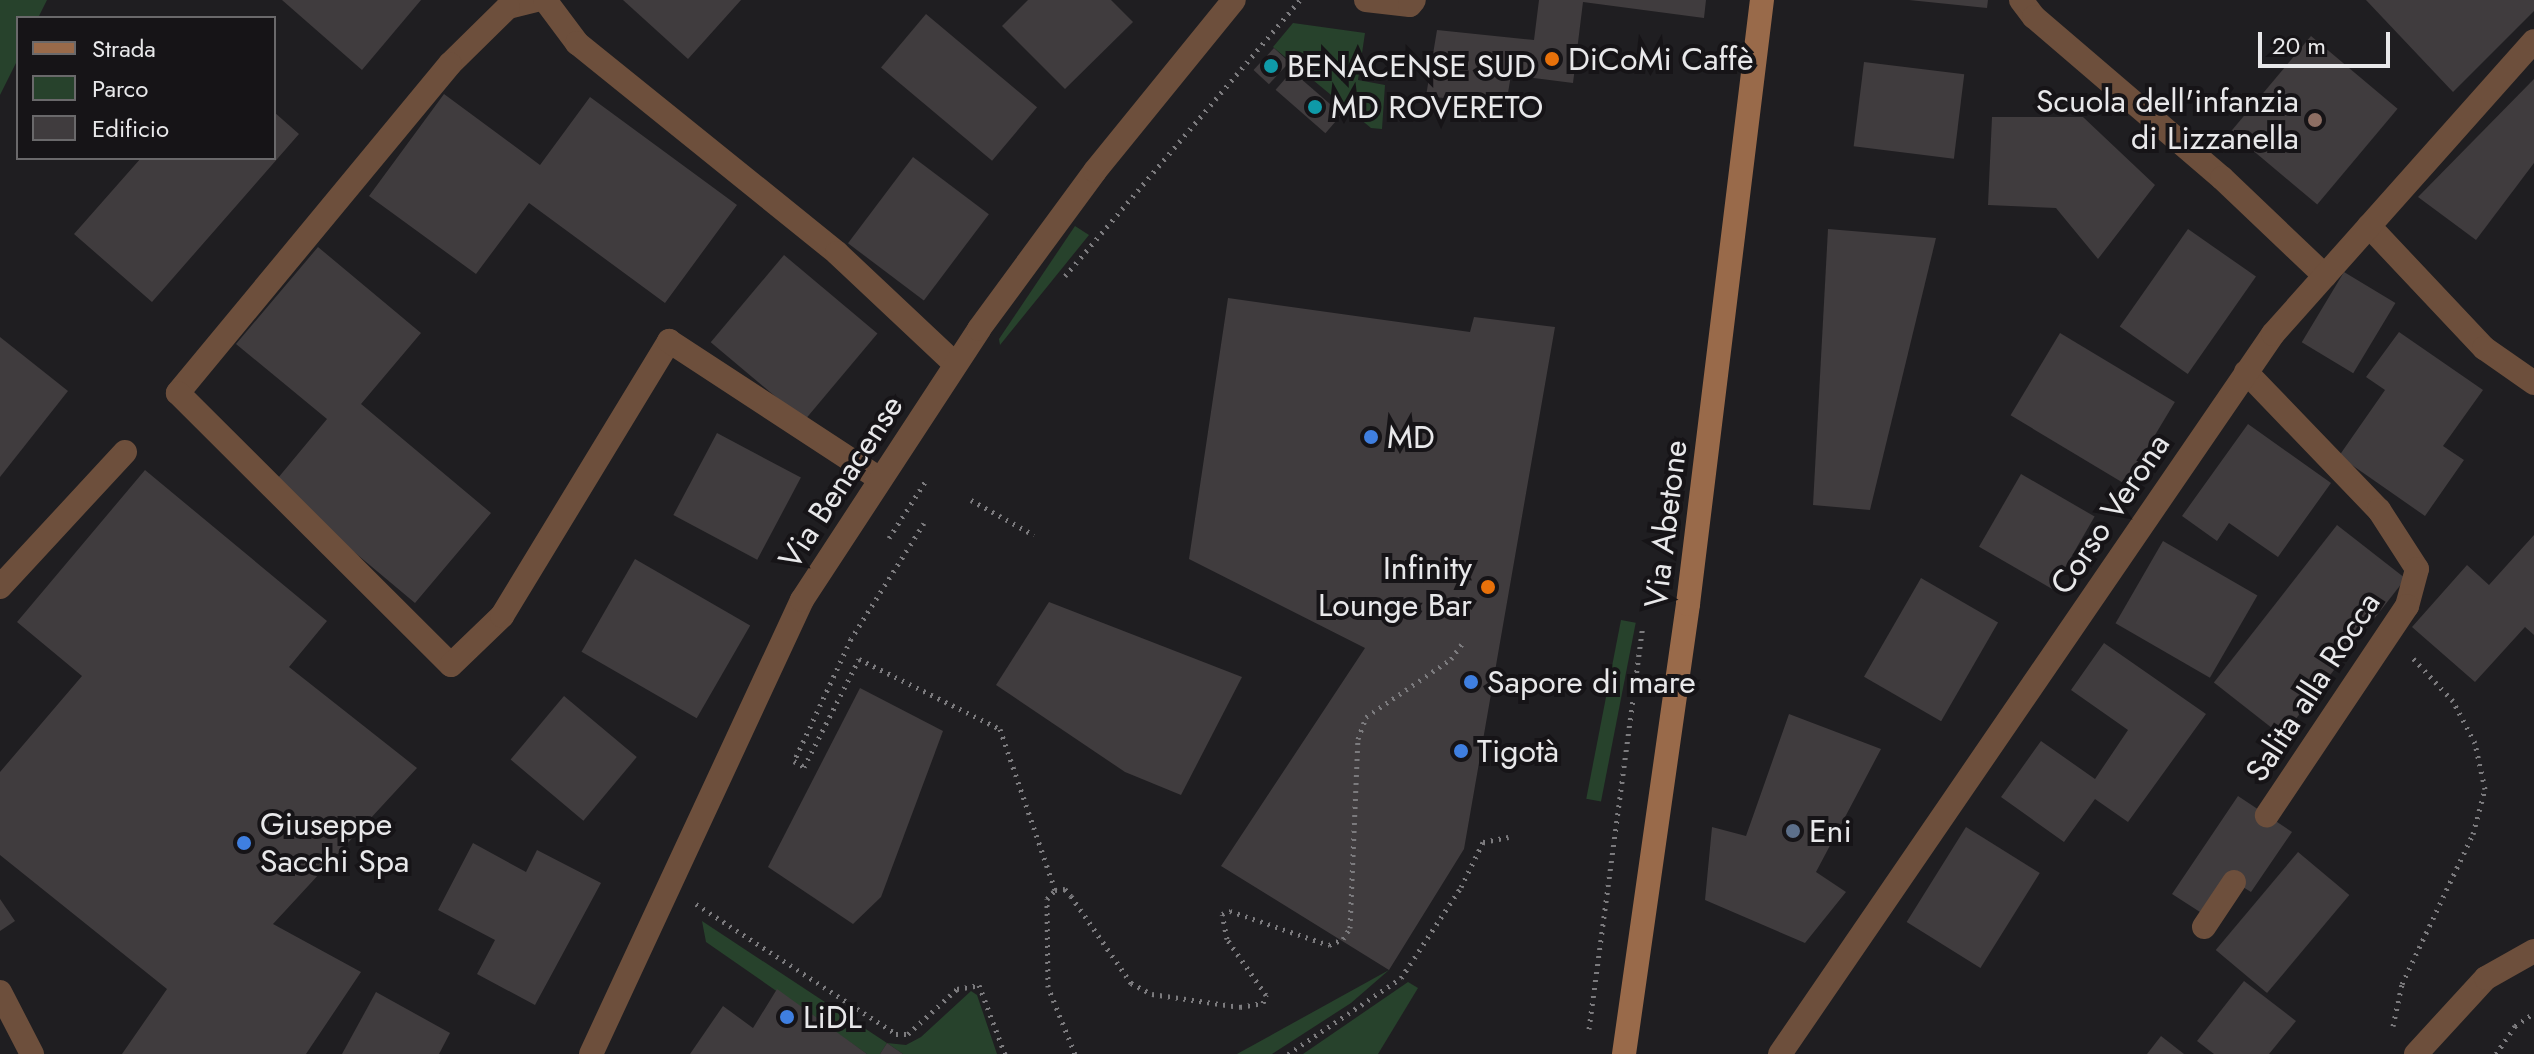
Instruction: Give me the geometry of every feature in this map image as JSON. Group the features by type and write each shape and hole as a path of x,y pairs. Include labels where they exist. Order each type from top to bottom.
{"main road":[{"name":"Via Abetone","path":"1624,1054 1688,604 1762,0"}],"street":[{"path":"536,0 508,7 450,64 178,393 451,665 502,616 669,341 880,479"},
{"path":"545,0 577,43 837,253 955,364"},
{"name":"Via Benacense","path":"591,1054 672,887 802,600 955,364 1095,171 1234,0"},
{"path":"1366,0 1410,5 1414,0"},
{"path":"2021,0 2034,17 2222,178 2325,276"},
{"name":"Corso Verona","path":"1782,1052 2246,372 2325,276 2534,41"},
{"path":"2369,226 2484,348 2534,383"},
{"name":"Salita alla Rocca","path":"2246,372 2379,510 2417,569 2407,606 2267,815"},
{"path":"0,587 125,452"},
{"path":"2204,927 2234,882"},
{"path":"2416,1054 2486,978 2534,951"},
{"path":"0,992 32,1054"}],"path":[{"path":"1063,279 1300,0"},
{"path":"971,500 1034,535"},
{"path":"881,549 905,514"},
{"path":"924,523 851,639 794,761 804,767 859,659 1000,729 1055,890"},
{"path":"1588,1033 1643,626"},
{"path":"2388,636 2453,701 2475,743 2485,789 2473,834 2402,984 2390,1035"},
{"path":"1075,1054 1048,987 1047,899 1055,890 1065,889 1071,896 1131,983 1152,994 1240,1007 1263,1003 1266,995 1227,939 1222,914 1230,911 1329,945 1343,939 1350,928 1358,739 1366,717 1451,659 1464,641"},
{"path":"1288,1054 1401,978 1461,887 1483,842 1509,837"},
{"path":"672,887 896,1034 908,1034 957,989 979,985 1005,1054"},
{"path":"2496,1054 2515,1026 2534,1013"}],"green space":[{"path":"0,0 47,0 39,16 16,16 16,63 0,95"},
{"path":"1293,23 1365,33 1358,80 1385,85 1382,129 1371,128 1273,47"},
{"path":"1075,226 1089,235 1000,345 999,339"},
{"path":"1621,620 1636,623 1601,802 1586,799"},
{"path":"702,921 887,1043 880,1054 867,1054 706,942"},
{"path":"1389,970 1351,1003 1272,1054 1237,1054"},
{"path":"1408,982 1418,988 1378,1054 1303,1054"},
{"path":"971,991 977,995 997,1054 903,1054 887,1043 906,1045 921,1037"}],"building":[{"path":"282,0 421,0 362,70"},
{"path":"623,0 741,0 688,59"},
{"path":"1028,0 1111,0 1133,22 1065,89 1002,26"},
{"path":"1539,0 1706,0 1704,18 1583,2 1573,83 1511,75 1506,105 1426,96 1437,30 1534,40"},
{"path":"1909,0 1988,0 1987,8"},
{"path":"2366,0 2534,0 2534,11 2453,92"},
{"path":"926,14 1037,107 992,161 881,68"},
{"name":"Scuola dell'infanzia di Lizzanella","path":"2311,36 2398,109 2317,204 2231,132"},
{"name":"BENACENSE SUD","path":"1274,48 1289,62 1269,84 1254,70"},
{"path":"1864,62 1964,74 1954,159 1854,146"},
{"name":"MD ROVERETO","path":"1292,71 1342,114 1325,133 1276,90"},
{"path":"2534,79 2534,163 2476,240 2418,197"},
{"path":"444,94 540,165 590,97 737,205 665,303 529,203 476,274 369,196"},
{"path":"276,114 299,134 152,302 74,234 139,160 276,160"},
{"path":"1992,117 2083,117 2155,185 2098,259 2056,208 1988,205"},
{"path":"913,157 989,214 924,300 848,243"},
{"path":"1828,229 1936,238 1870,510 1813,505"},
{"path":"2188,229 2256,277 2188,374 2120,326"},
{"path":"318,247 421,333 361,404 491,513 415,603 273,484 327,419 236,344"},
{"path":"784,255 877,333 804,421 711,342"},
{"path":"2344,272 2395,303 2353,373 2302,342"},
{"path":"1228,298 1470,332 1474,317 1555,327 1464,849 1389,970 1221,866 1365,648 1189,559"},
{"path":"2399,332 2483,390 2443,446 2464,460 2425,516 2339,456 2385,390 2366,377"},
{"path":"2060,333 2175,402 2125,484 2011,415"},
{"path":"0,337 68,391 0,477"},
{"path":"2248,424 2331,483 2278,557 2229,523 2217,541 2182,516"},
{"path":"717,433 801,478 757,560 673,515"},
{"path":"145,470 327,621 289,667 417,768 273,924 361,972 306,1054 122,1054 167,989 0,855 0,772 82,676 17,622"},
{"path":"2021,474 2095,516 2053,589 1979,547"},
{"path":"2337,525 2406,579 2282,736 2214,683"},
{"path":"2534,535 2534,635 2525,627 2475,682 2412,627 2467,565 2489,585"},
{"path":"2163,541 2257,596 2210,678 2116,623"},
{"path":"635,559 750,626 697,718 582,652"},
{"path":"1921,578 1998,622 1941,721 1864,677"},
{"path":"1049,602 1242,677 1181,795 1125,772 996,685"},
{"path":"2104,643 2206,714 2128,822 2095,799 2064,842 2001,797 2041,741 2095,779 2128,730 2071,690"},
{"path":"860,688 943,731 881,897 853,924 768,867"},
{"path":"564,696 637,757 583,821 511,760"},
{"name":"Eni","path":"1789,714 1881,749 1816,872 1846,892 1805,943 1705,900 1712,827 1746,836"},
{"path":"2238,796 2292,832 2251,892 2225,876 2200,912 2172,894"},
{"path":"1966,827 2040,873 1980,968 1907,922"},
{"path":"473,843 526,872 537,850 601,883 535,1005 477,974 495,940 438,910"},
{"path":"2298,852 2349,895 2267,993 2216,950"},
{"path":"0,899 15,921 0,931"},
{"path":"2244,981 2296,1021 2269,1054 2214,1054 2197,1041"},
{"name":"LiDL","path":"777,989 867,1054 690,1054 723,1006 753,1028"},
{"path":"376,992 450,1033 439,1054 342,1054"},
{"path":"2161,1036 2184,1054 2147,1054"},
{"name":"LiDL","path":"887,1043 903,1054 880,1054"}],"place":[{"name":"DiCoMi Caffè","path":"1552,59"},
{"name":"BENACENSE SUD","path":"1271,66"},
{"name":"MD ROVERETO","path":"1315,107"},
{"name":"Scuola dell'infanzia di Lizzanella","path":"2315,120"},
{"name":"MD","path":"1371,437"},
{"name":"Infinity Lounge Bar","path":"1488,587"},
{"name":"Sapore di mare","path":"1471,682"},
{"name":"Tigotà","path":"1461,751"},
{"name":"Eni","path":"1793,831"},
{"name":"Giuseppe Sacchi Spa","path":"244,843"},
{"name":"LiDL","path":"787,1017"}]}
